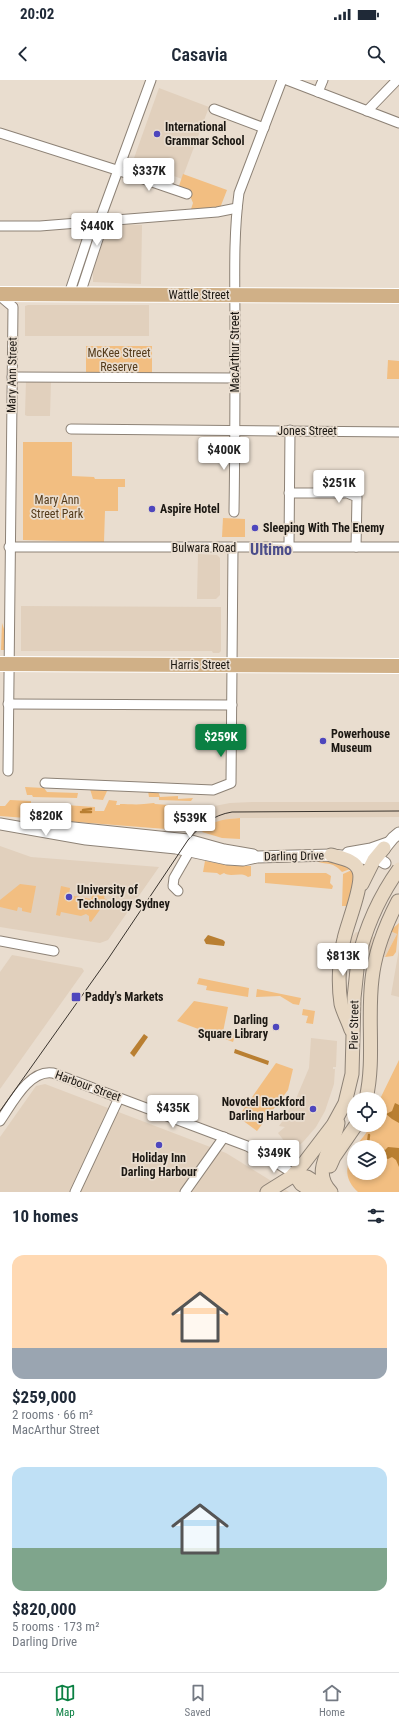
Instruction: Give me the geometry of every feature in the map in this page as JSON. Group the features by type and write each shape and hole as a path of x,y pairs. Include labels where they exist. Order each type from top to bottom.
{"main road":[{"name":"Wattle Street","path":"0,295 399,296"},
{"name":"Harris Street","path":"4,664 399,666"},
{"path":"357,893 382,862 386,846"},
{"path":"332,855 349,861 358,867 360,879 346,929 340,962 341,1004 353,1037"},
{"name":"Pier Street","path":"267,1192 294,1174 336,1123 345,1103 351,1079 355,979 363,940 378,903 399,869"},
{"path":"367,1092 370,1077 372,980 376,951 380,938 398,901"},
{"path":"331,1192 323,1179 322,1163 336,1123"},
{"path":"331,1192 331,1163 352,1132"},
{"name":"Harbour Street","path":"294,1174 307,1177 331,1192"},
{"name":"Harbour Street","path":"294,1174 301,1184 313,1192"},
{"path":"283,1192 288,1192"}],"street":[{"path":"75,294 94,225 118,170 151,80"},
{"name":"MacArthur Street","path":"234,512 236,431 235,295 237,208 239,193 282,80"},
{"path":"287,80 399,123"},
{"path":"318,92 323,80"},
{"path":"367,111 397,80"},
{"path":"214,109 264,128"},
{"path":"0,133 118,170 187,194"},
{"path":"0,226 94,225 217,212 237,208"},
{"name":"Mary Ann Street","path":"0,295 13,307 10,428 9,602 4,664 8,704 8,771"},
{"path":"12,377 236,378"},
{"name":"Jones Street","path":"70,429 399,432"},
{"path":"288,547 290,430"},
{"path":"289,493 347,493 357,497 356,547"},
{"name":"Bulwara Road","path":"9,548 399,547"},
{"path":"45,783 213,790 231,783 233,548"},
{"path":"8,704 232,705"},
{"name":"Darling Drive","path":"0,824 77,838 176,848 193,846 227,859 243,860 258,856 332,855 386,846"},
{"path":"386,846 399,834"},
{"path":"178,890 174,886 173,882 193,846"},
{"name":"Darling Drive","path":"332,855 382,862"},
{"path":"0,941 54,951"},
{"name":"Harbour Street","path":"0,1121 31,1080 40,1074 47,1072 69,1078 224,1137 257,1151 294,1174"},
{"path":"74,1192 119,1098"},
{"path":"185,1192 224,1137"}],"shaded area":[{"name":"International Grammar School","path":"159,88 209,107 182,179 133,161"},
{"path":"107,224 142,225 141,284 93,282 93,264"},
{"path":"149,305 149,336 25,336 25,306"},
{"path":"26,380 51,381 50,416 25,415"},
{"path":"198,554 217,555 220,558 220,595 216,599 197,599"},
{"path":"21,606 221,607 221,651 219,653 213,653 212,651 21,651"},
{"path":"399,802 399,817 240,818 228,819 207,826 202,832 185,828 199,809 230,803"},
{"name":"University of Technology Sydney","path":"0,846 31,857 159,867 108,940 100,943 0,927"},
{"path":"390,931 397,934 385,957 372,956 373,953 348,948 349,941 356,932 385,940"},
{"path":"208,935 223,940 225,942 224,946 206,944 204,940"},
{"path":"399,949 399,997 391,995"},
{"name":"Paddy's Markets","path":"12,955 82,968 84,971 0,1089 0,972"},
{"path":"144,1034 148,1037 134,1057 130,1053"},
{"name":"Novotel Rockford Darling Harbour","path":"311,1038 337,1041 336,1067 333,1067 333,1069 335,1069 334,1084 325,1111 316,1127 303,1142 292,1151 278,1133 285,1127 279,1126 295,1101 309,1068"},
{"path":"235,1049 269,1061 268,1065 234,1053"},
{"path":"45,1084 226,1153 289,1192 0,1192 0,1137 36,1086"},
{"path":"395,1103 399,1105 399,1123 387,1115 392,1111"},
{"path":"387,1148 399,1148 399,1167 396,1160 392,1157 387,1159"}],"green space":[{"path":"183,174 227,190 220,208 191,209 193,203 188,191 179,186"},
{"name":"McKee Street Reserve","path":"86,346 152,346 152,373 86,373"},
{"path":"388,360 399,361 399,379 387,379"},
{"name":"Mary Ann Street Park","path":"23,442 72,442 72,476 94,477 95,479 125,479 125,487 118,487 118,511 105,511 104,542 23,540"},
{"path":"223,518 245,519 245,537 222,537"},
{"path":"2,623 6,635 6,650 1,650"},
{"path":"25,787 44,788 47,792 78,793 77,798 33,797 32,795 27,795"},
{"path":"90,789 107,791 103,800 93,799"},
{"path":"148,791 158,791 160,797 178,796 178,799 193,798 191,801 159,800 159,797 149,797"},
{"path":"10,800 31,801 31,807 45,808 50,804 95,807 95,811 104,811 109,800 117,801 116,805 154,803 182,806 182,816 180,821 176,820 175,823 166,829 0,816 0,806 5,806"},
{"path":"240,818 240,839 222,838 202,832 214,823"},
{"path":"314,860 331,861 353,868 342,872 335,866"},
{"path":"205,861 233,866 251,866 251,876 230,875 224,873 220,875 217,873 203,872"},
{"path":"354,869 358,872 350,906 342,906 343,874"},
{"path":"265,873 326,873 331,876 330,883 333,886 332,889 265,883"},
{"path":"20,884 36,886 31,913 22,911 22,908 18,907 17,911 0,907 0,900"},
{"path":"61,886 70,888 69,895 91,899 93,892 105,895 104,898 107,900 91,922 89,921 89,916 86,914 81,916 61,912 60,916 56,915"},
{"path":"399,923 396,952 393,956 385,957 397,934 390,931"},
{"path":"199,978 249,988 248,997 206,990 207,986 197,984"},
{"path":"257,989 301,998 299,1005 293,1004 280,996 256,997"},
{"path":"194,1001 228,1007 223,1032 235,1036 233,1042 177,1021"},
{"path":"303,1009 315,1011 313,1024 306,1023 308,1016 302,1015"},
{"path":"399,1060 399,1192 358,1192 349,1180 387,1180 387,1140 360,1140 367,1132 387,1132 387,1092 383,1092"},
{"path":"276,1063 293,1069 288,1090 257,1131 238,1117"}],"waterway":[{"path":"83,810 91,809"},
{"path":"81,812 91,812"},
{"path":"368,1140 369,1135"}],"tram line":[{"path":"0,1111 108,959 188,840 207,822 225,813 232,812 399,811"}],"place":[{"name":"International Grammar School","path":"157,134"},
{"name":"Aspire Hotel","path":"152,509"},
{"name":"Sleeping With The Enemy","path":"255,528"},
{"name":"Powerhouse Museum","path":"323,741"},
{"name":"University of Technology Sydney","path":"69,897"},
{"name":"Paddy's Markets","path":"76,997"},
{"name":"Darling Square Library","path":"276,1027"},
{"name":"Novotel Rockford Darling Harbour","path":"313,1109"},
{"name":"Holiday Inn Darling Harbour","path":"159,1145"}],"district":[{"name":"Ultimo","path":"271,549"}]}
